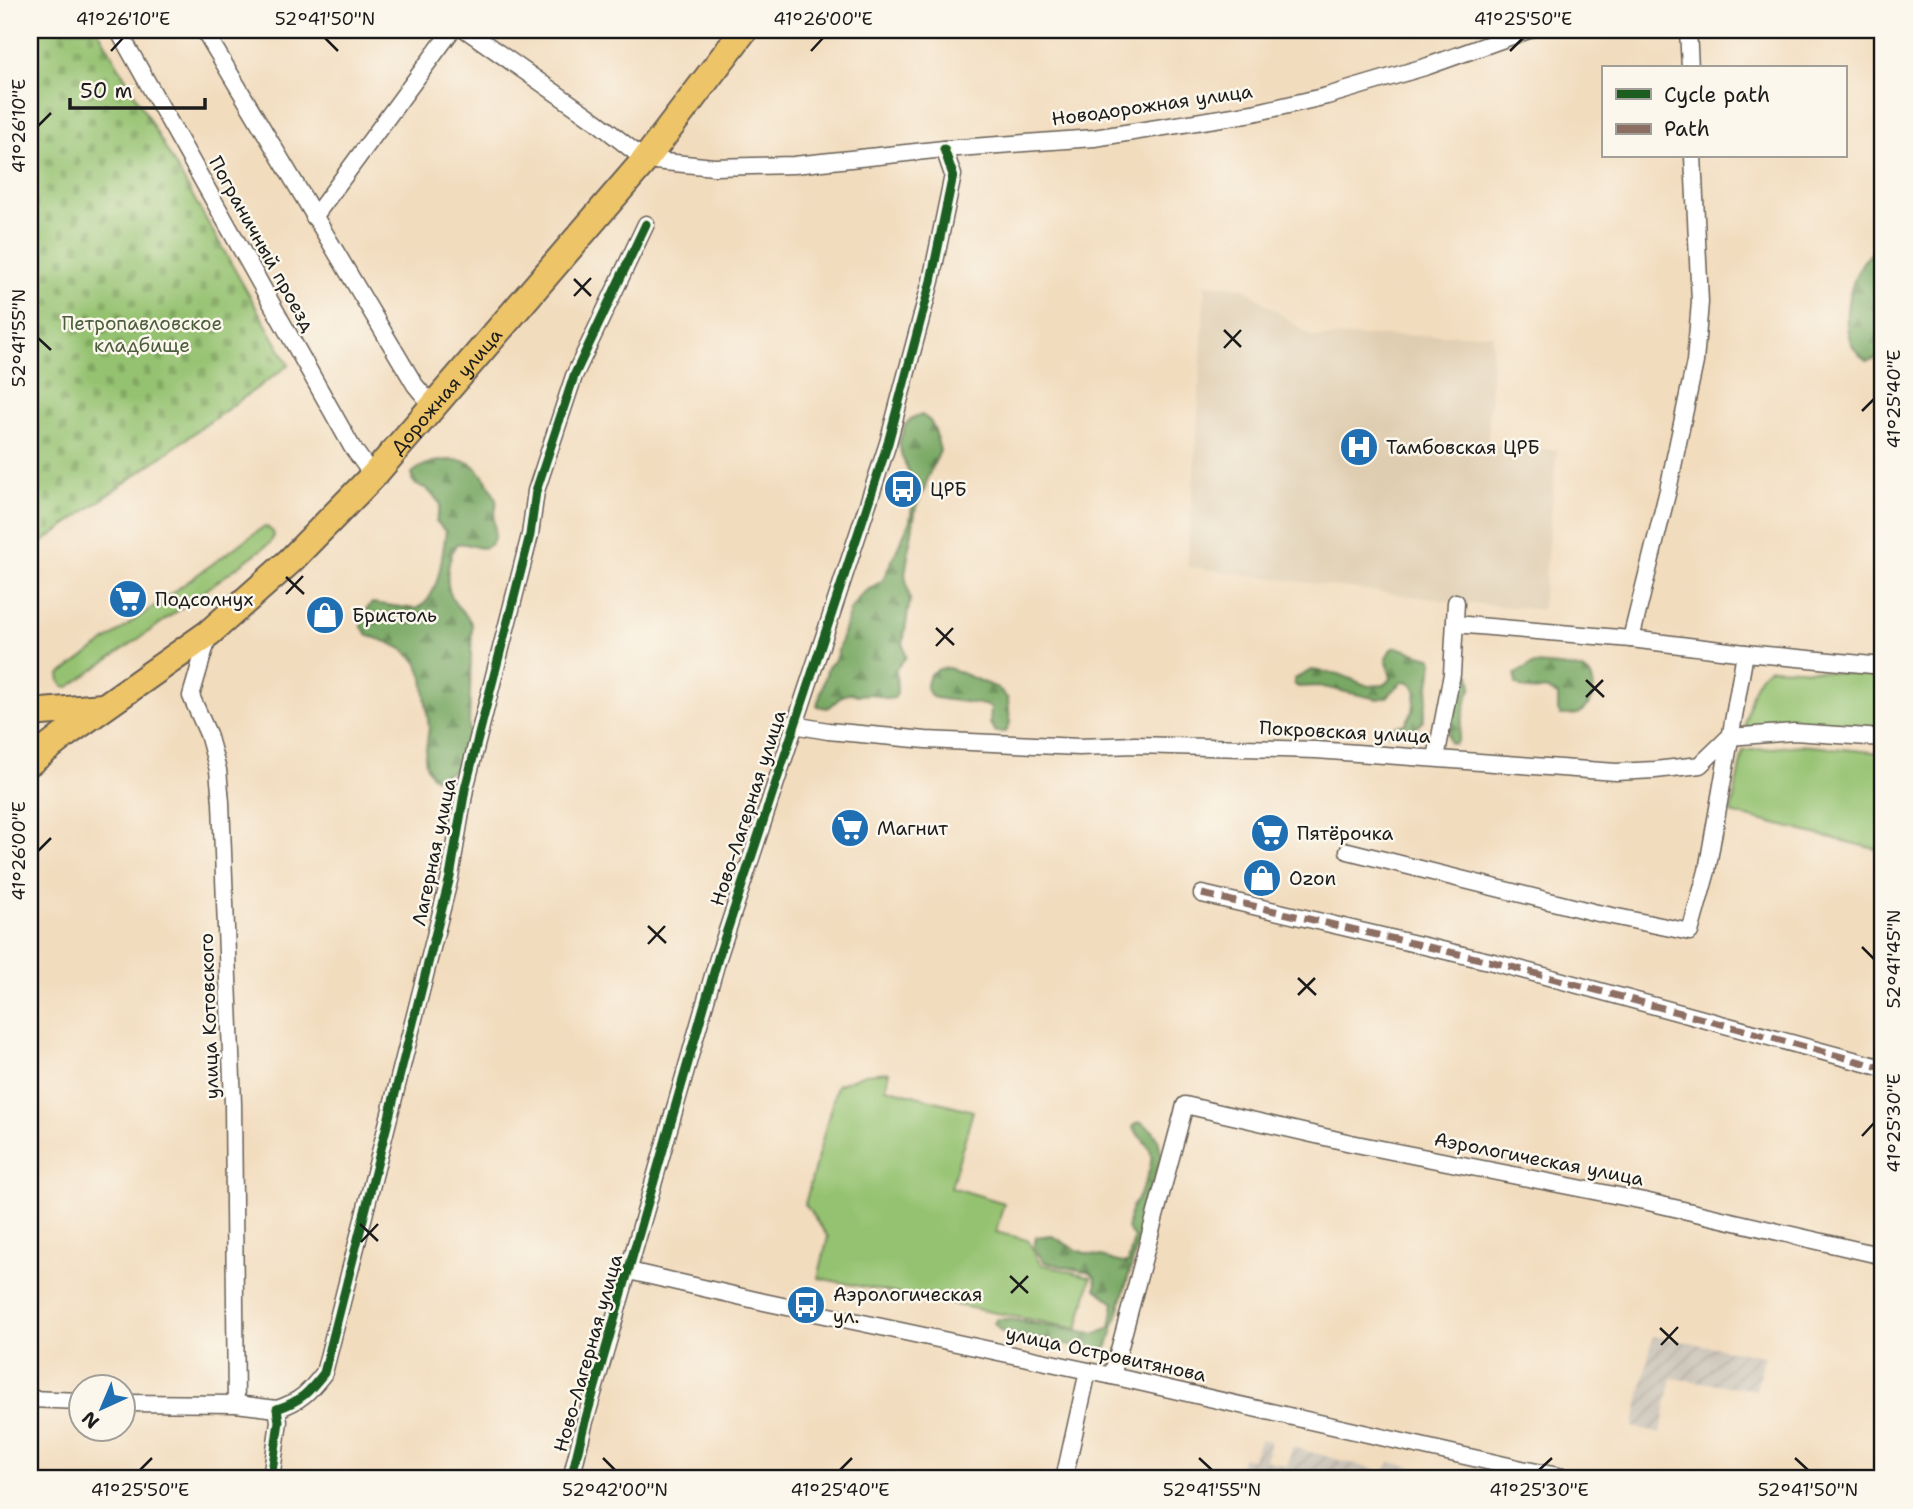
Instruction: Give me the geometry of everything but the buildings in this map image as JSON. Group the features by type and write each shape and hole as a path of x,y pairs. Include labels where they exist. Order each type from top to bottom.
{"main road":[{"name":"Дорожная улица","path":"30,762 209,633 335,517 645,160 744,30"},
{"path":"30,713 105,707"}],"street":[{"name":"Пограничный проезд","path":"118,30 352,447 373,476"},
{"path":"204,30 415,385 433,407"},
{"path":"314,217 452,30"},
{"path":"466,30 597,122 645,160"},
{"name":"Новодорожная улица","path":"645,160 699,167 794,165 944,149 1094,138 1253,113 1327,96 1415,70 1529,30"},
{"path":"1688,30 1690,66"},
{"name":"Ново-Лагерная улица","path":"571,1479 584,1425 715,969 878,474 930,281 953,175 944,149"},
{"path":"1631,639 1668,490 1695,362 1700,302 1693,158"},
{"name":"Лагерная улица","path":"277,1409 293,1404 308,1393 324,1373 450,877 465,789 530,535 536,491 575,376 646,224"},
{"path":"1436,758 1452,674 1456,602"},
{"path":"1455,624 1631,639 1883,666"},
{"name":"улица Котовского","path":"209,633 191,696 208,734 218,770 233,1104 236,1405"},
{"path":"1348,851 1593,912 1690,932 1707,871 1745,653"},
{"name":"Покровская улица","path":"794,725 828,731 939,741 1079,747 1135,745 1316,750 1616,772 1655,771 1700,765 1729,737"},
{"path":"1729,737 1794,732 1883,738"},
{"path":"1202,894 1493,962 1883,1068"},
{"name":"Аэрологическая улица","path":"1112,1376 1185,1105 1351,1143 1644,1201 1883,1256"},
{"name":"улица Островитянова","path":"629,1271 1574,1479"},
{"path":"1064,1479 1088,1371"},
{"path":"30,1399 66,1400"},
{"path":"136,1403 236,1405 277,1409 279,1421 271,1479"}],"shaded area":[{"name":"Тамбовская ЦРБ","path":"1205,284 1242,287 1313,337 1493,334 1488,444 1557,450 1542,610 1456,602 1187,567"},
{"path":"1653,1336 1764,1356 1756,1390 1672,1378 1660,1434 1633,1427"},
{"path":"1261,1439 1270,1441 1266,1460 1287,1466 1292,1447 1384,1472 1390,1462 1466,1479 1238,1479 1242,1457 1252,1459"}],"green space":[{"name":"Петропавловское кладбище","path":"30,30 98,30 289,365 30,551"},
{"path":"1883,244 1883,356 1868,361 1858,353 1851,342 1847,329 1848,300 1863,262"},
{"path":"922,415 930,421 935,430 940,451 916,507 905,574 910,600 903,642 906,657 896,669 897,694 888,699 873,694 852,693 842,696 827,708 817,706 828,667 835,660 850,610 862,594 883,580 910,521 913,481 899,443 905,425 912,418"},
{"path":"461,460 475,467 489,485 496,500 495,535 491,544 485,548 456,544 450,558 448,581 451,596 472,625 468,756 455,770 437,778 432,776 426,765 429,728 423,678 417,662 404,650 369,636 361,626 363,613 372,603 416,609 430,596 441,564 446,532 436,521 440,503 426,488 416,485 412,480 412,473 430,463"},
{"path":"267,527 274,536 270,543 69,687 60,681 59,675"},
{"path":"1396,647 1430,657 1433,661 1423,721 1413,732 1388,734 1387,728 1405,724 1413,711 1416,691 1411,683 1401,683 1387,697 1377,699 1319,686 1298,687 1294,684 1294,679 1312,670 1339,674 1368,686 1384,685 1391,678 1386,658 1391,649"},
{"path":"1533,664 1572,668 1588,674 1592,679 1593,692 1584,710 1578,714 1561,715 1558,711 1558,695 1545,689 1533,691 1516,684 1515,674"},
{"path":"949,668 998,688 1008,699 1010,723 1006,732 996,732 990,724 991,707 932,697 926,688 930,674"},
{"path":"1770,668 1883,677 1883,731 1745,726 1755,684"},
{"path":"1466,671 1470,674 1472,687 1455,744 1450,743 1448,737 1454,681"},
{"path":"1801,745 1883,753 1883,851 1731,813 1743,751"},
{"path":"889,1072 886,1088 973,1111 951,1187 1004,1203 996,1232 1028,1240 1040,1264 1091,1277 1078,1329 818,1278 828,1237 805,1204 837,1085 865,1074"},
{"path":"1141,1122 1153,1131 1158,1139 1162,1156 1146,1201 1141,1233 1108,1346 1103,1352 1001,1332 994,1323 997,1319 1095,1334 1110,1328 1114,1303 1096,1289 1092,1274 1043,1261 1034,1247 1036,1237 1051,1235 1079,1251 1128,1263 1134,1238 1127,1229 1130,1212 1151,1163 1150,1150 1133,1127"}],"marked path":[{"path":"1202,894 1493,962 1883,1068"}],"cycle path":[{"path":"571,1479 584,1425 718,958 888,443 931,281 953,175 944,149"},
{"path":"271,1479 279,1421 277,1409 304,1395 324,1373 450,877 465,789 530,535 536,491 574,376 646,224"}],"place":[{"name":"Тамбовская ЦРБ","path":"1359,447"},
{"name":"ЦРБ","path":"903,489"},
{"name":"Подсолнух","path":"128,599"},
{"name":"Бристоль","path":"325,615"},
{"name":"Магнит","path":"850,828"},
{"name":"Пятёрочка","path":"1270,833"},
{"name":"Ozon","path":"1262,878"},
{"name":"Аэрологическая ул.","path":"806,1305"}]}
